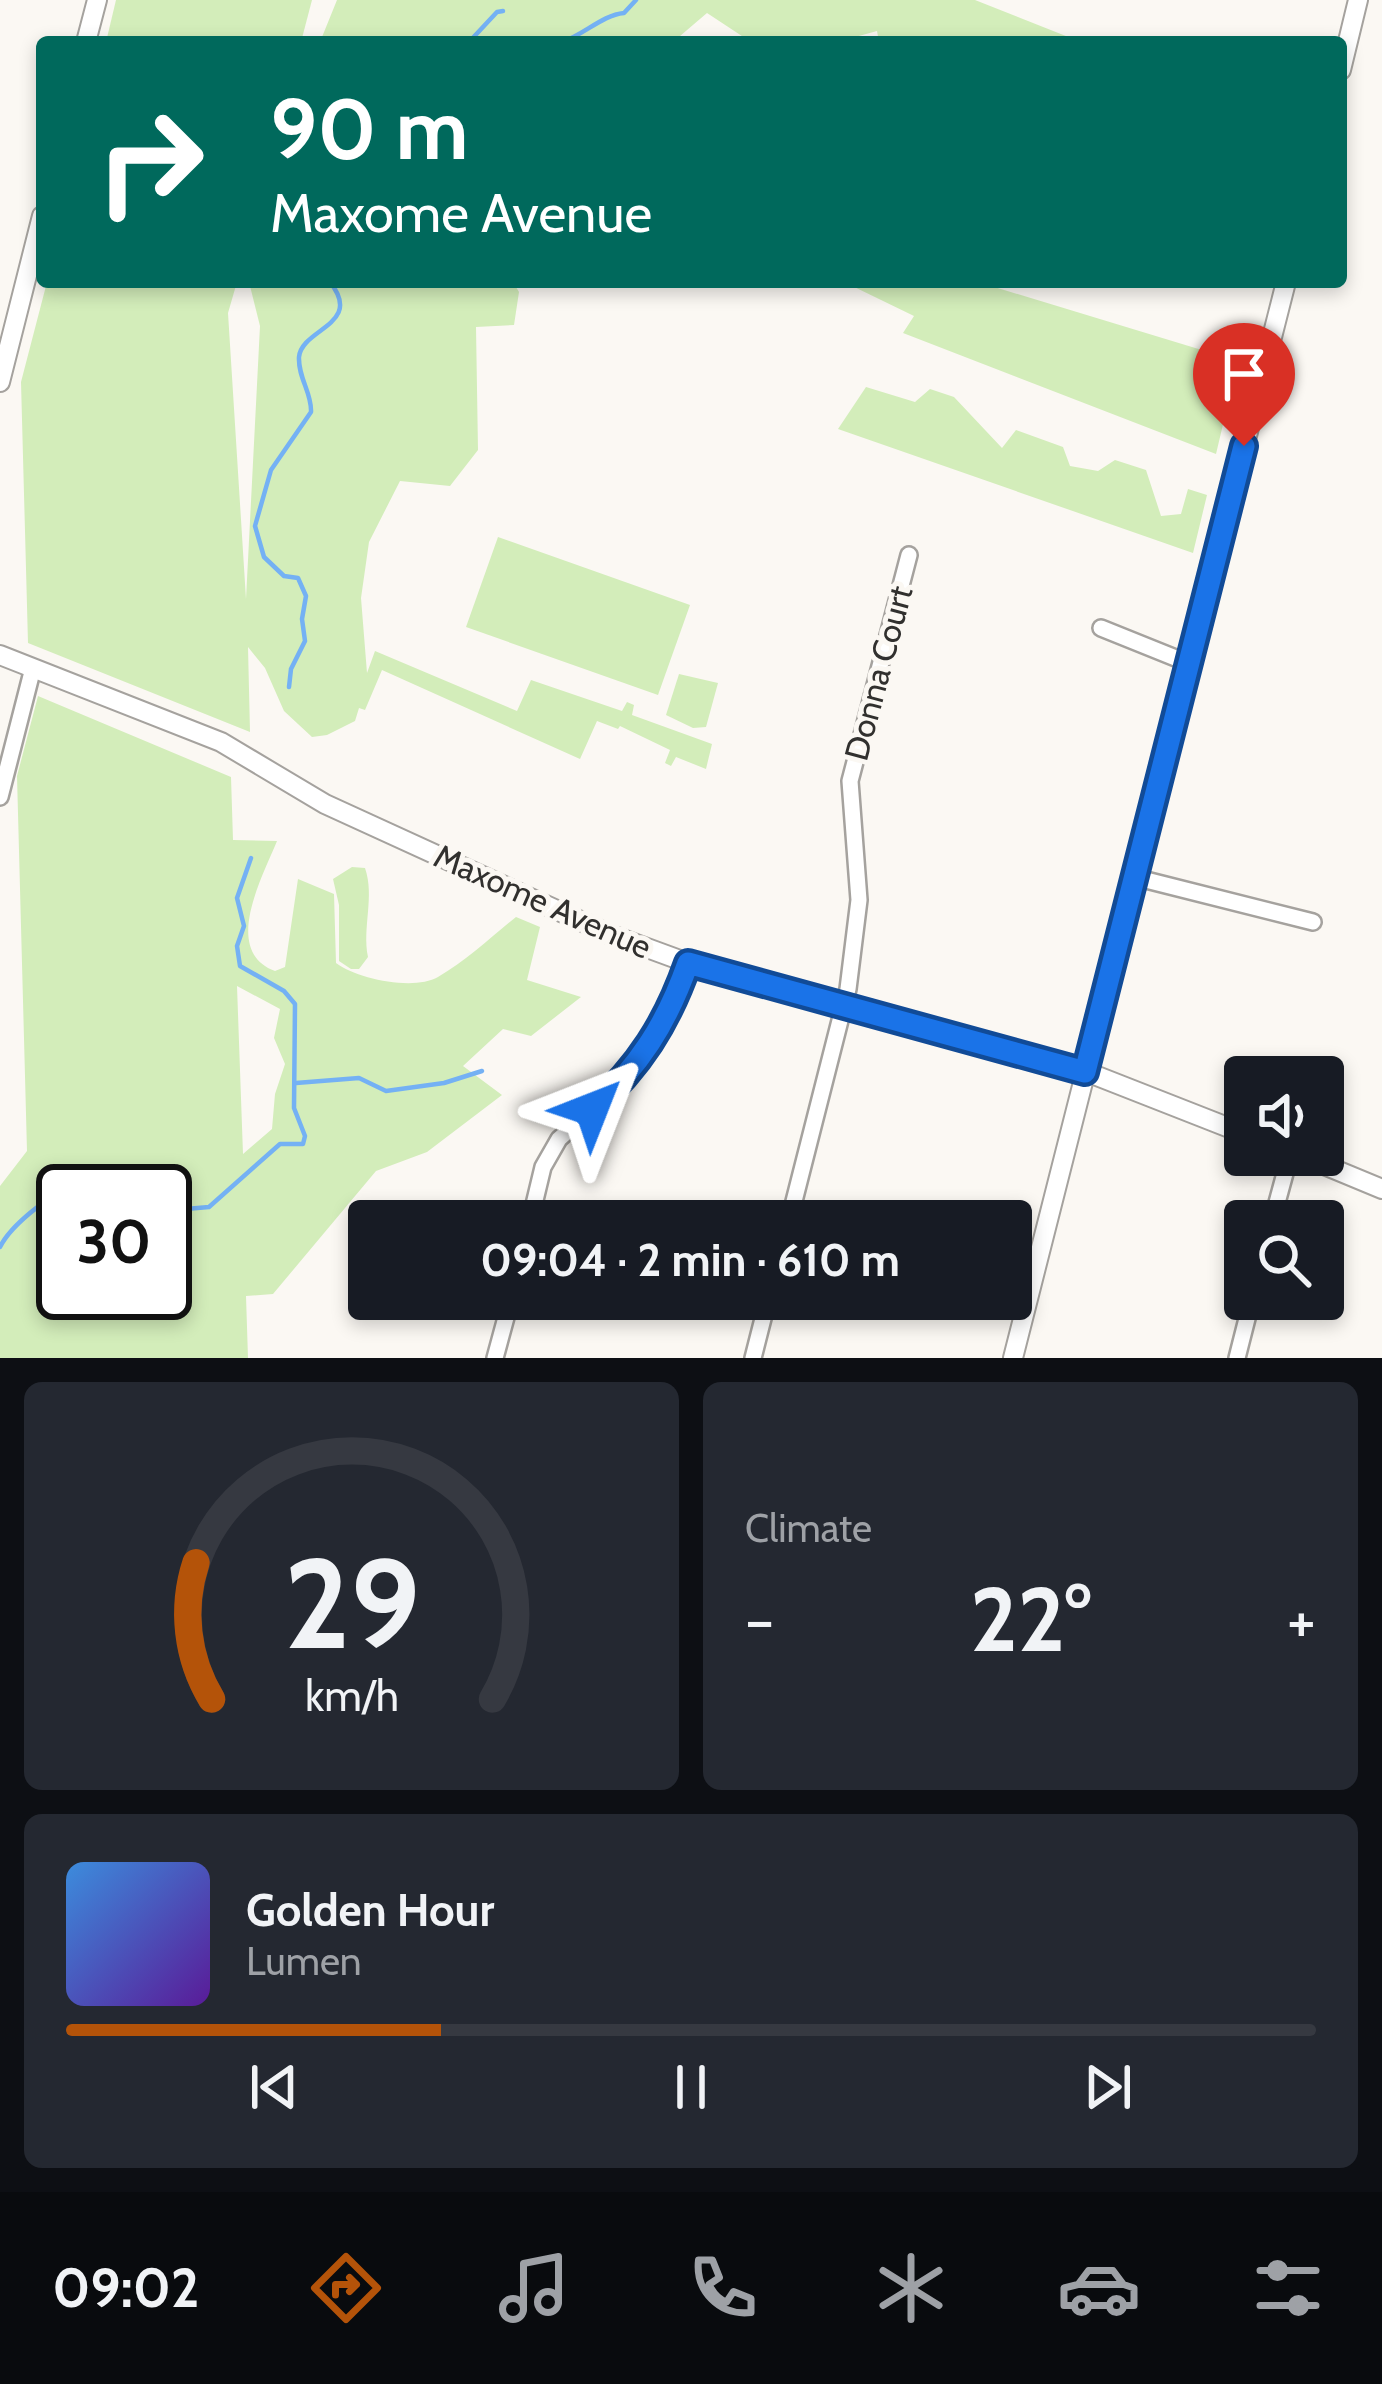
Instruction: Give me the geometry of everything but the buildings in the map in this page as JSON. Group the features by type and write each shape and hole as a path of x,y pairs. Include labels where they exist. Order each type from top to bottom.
{"street":[{"path":"88,36 97,0"},
{"path":"1347,45 1358,0"},
{"path":"0,382 36,240"},
{"path":"1013,1358 1284,288"},
{"name":"Donna Court","path":"793,1200 844,1006 859,900 850,781 909,554"},
{"path":"1102,628 1188,663"},
{"name":"Maxome Avenue","path":"0,655 221,742 325,804 609,934 688,963 1085,1072 1224,1126"},
{"path":"0,797 33,668"},
{"path":"1135,877 1313,922"},
{"path":"535,1200 543,1167 559,1139 625,1080 654,1042 688,963"},
{"path":"1344,1173 1382,1189"},
{"path":"495,1358 506,1320"},
{"path":"753,1358 763,1320"},
{"path":"1237,1358 1247,1320"}],"green space":[{"path":"116,0 312,0 303,36 107,36"},
{"path":"337,0 975,0 1066,36 878,36 877,31 859,36 742,36 707,13 680,36 322,36"},
{"path":"45,288 235,288 228,313 246,599 260,326 250,288 517,288 514,325 476,327 478,450 450,486 400,481 369,542 361,598 367,673 375,651 517,711 531,680 622,711 627,702 634,705 632,715 712,744 706,769 676,757 671,766 665,763 670,750 620,726 597,721 580,759 382,670 365,710 359,708 355,721 312,737 284,711 265,668 248,647 250,732 28,643 21,382"},
{"path":"856,288 998,288 1238,361 1216,454 903,333 914,316"},
{"path":"866,387 915,402 930,389 954,397 1002,448 1016,430 1063,447 1070,466 1098,471 1115,460 1146,470 1161,516 1181,514 1188,489 1207,495 1193,553 838,429"},
{"path":"498,537 690,605 658,695 466,627"},
{"path":"679,674 718,683 706,727 693,728 666,715"},
{"path":"38,696 231,777 233,840 277,841 256,892 248,930 259,961 275,971 285,967 298,879 334,894 336,963 357,974 401,983 428,981 458,964 516,917 540,927 527,980 581,997 531,1036 503,1029 463,1066 502,1095 427,1152 376,1171 273,1294 246,1296 248,1358 0,1358 0,1186 27,1151 17,776","holes":["237,986 280,1009 274,1038 285,1064 275,1094 272,1129 243,1154"]},
{"path":"352,867 365,868 369,890 368,957 359,969 339,961 339,905 333,879"}],"waterway":[{"path":"576,36 624,13 636,0"},
{"path":"475,36 503,11"},
{"path":"289,687 291,669 305,641 306,596 298,578 284,576 264,557 255,526 271,470 311,412 299,357 310,339 336,317 340,308 334,288"},
{"path":"192,1208 209,1207 280,1144 303,1144 305,1136 294,1108 295,1004 284,991 240,966 237,946 244,926 237,898 251,858"},
{"path":"296,1083 359,1078 386,1091 444,1083 482,1071"},
{"path":"0,1247 36,1209"}],"route":[{"path":"592,1109 625,1080 654,1042 688,963 1085,1072 1244,446"}]}
